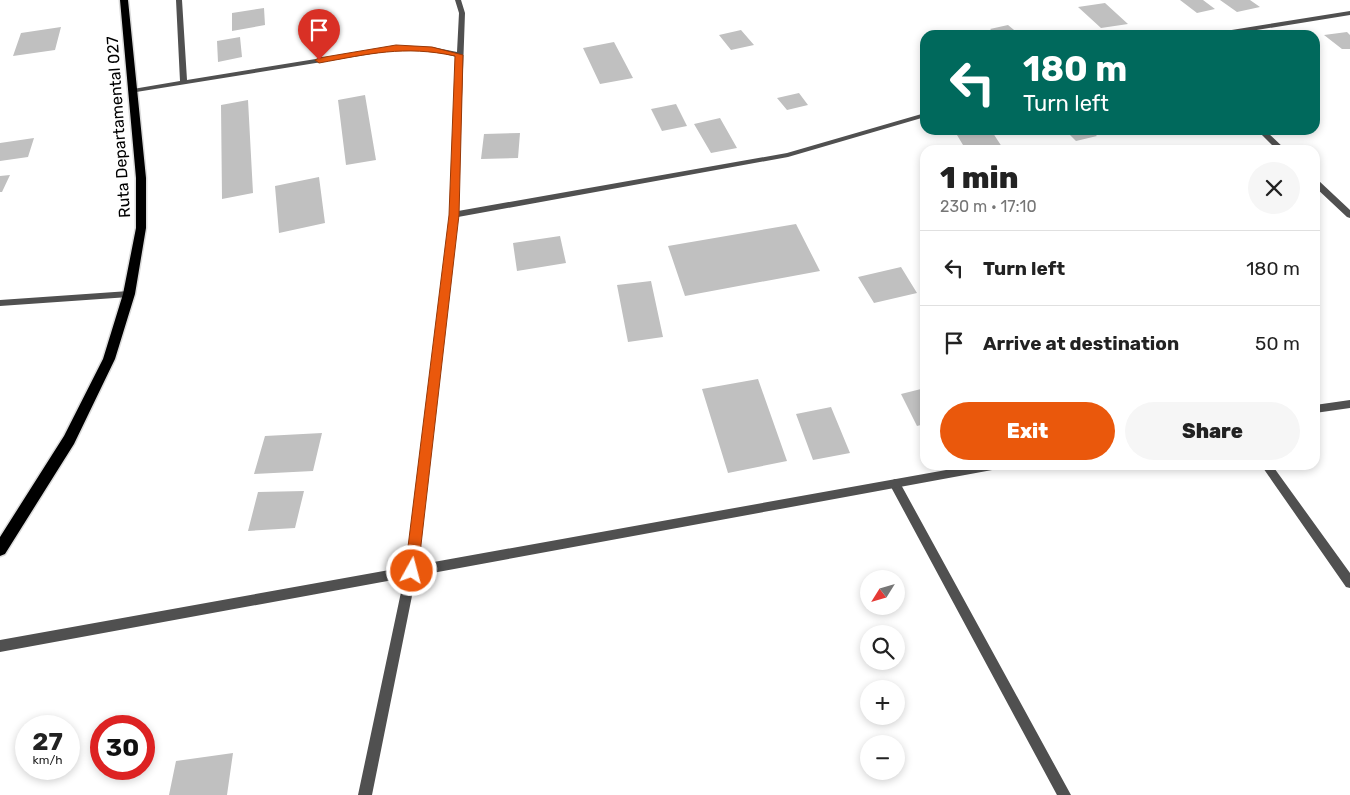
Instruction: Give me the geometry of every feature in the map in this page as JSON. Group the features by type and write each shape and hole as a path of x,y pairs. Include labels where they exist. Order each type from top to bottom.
{"main road":[{"name":"Ruta Departamental 027","path":"0,549 69,440 109,359 129,294 141,228 141,178 124,0"}],"street":[{"path":"179,0 184,82"},
{"path":"365,795 412,571 454,215 462,13 458,0"},
{"path":"1244,30 1350,13"},
{"path":"133,91 396,48 432,49 459,55"},
{"path":"454,215 788,155 920,116"},
{"path":"1266,135 1277,145"},
{"path":"1320,187 1350,215"},
{"path":"0,303 129,294"},
{"path":"1320,408 1350,404"},
{"path":"0,646 972,470"},
{"path":"1270,470 1350,583"},
{"path":"895,484 1064,795"}],"building":[{"path":"1180,0 1203,0 1215,9 1197,13"},
{"path":"1220,0 1250,0 1260,7 1237,12"},
{"path":"1105,3 1128,24 1101,28 1078,7"},
{"path":"264,8 265,25 232,31 232,13"},
{"path":"1008,25 1014,30 991,30 990,29"},
{"path":"61,27 55,50 13,56 21,33"},
{"path":"741,30 754,45 731,50 719,35"},
{"path":"1347,32 1350,35 1350,49 1342,49 1324,35"},
{"path":"240,37 242,57 218,62 217,41"},
{"path":"614,42 633,78 600,84 583,48"},
{"path":"799,93 808,105 787,110 777,98"},
{"path":"365,95 376,160 346,165 338,100"},
{"path":"248,100 253,193 222,199 221,105"},
{"path":"676,104 687,126 662,131 651,109"},
{"path":"720,118 737,148 711,153 694,124"},
{"path":"520,133 518,158 481,159 484,134"},
{"path":"957,135 994,135 1001,145 963,145"},
{"path":"1070,135 1097,136 1076,141"},
{"path":"34,138 28,157 0,161 0,143"},
{"path":"10,175 2,192 0,192 0,176"},
{"path":"319,177 325,223 279,233 275,186"},
{"path":"796,224 820,271 685,296 668,246"},
{"path":"560,236 566,263 517,271 513,243"},
{"path":"901,267 917,293 874,303 858,277"},
{"path":"651,281 663,337 628,342 617,285"},
{"path":"758,379 787,461 728,473 702,389"},
{"path":"920,389 920,425 917,426 901,394"},
{"path":"831,407 850,453 813,460 796,414"},
{"path":"322,433 313,471 254,474 265,436"},
{"path":"304,491 295,528 248,531 258,492"},
{"path":"233,753 227,795 169,795 176,761"}],"route":[{"path":"319,60 396,48 432,49 459,55 454,215 412,571"}]}
